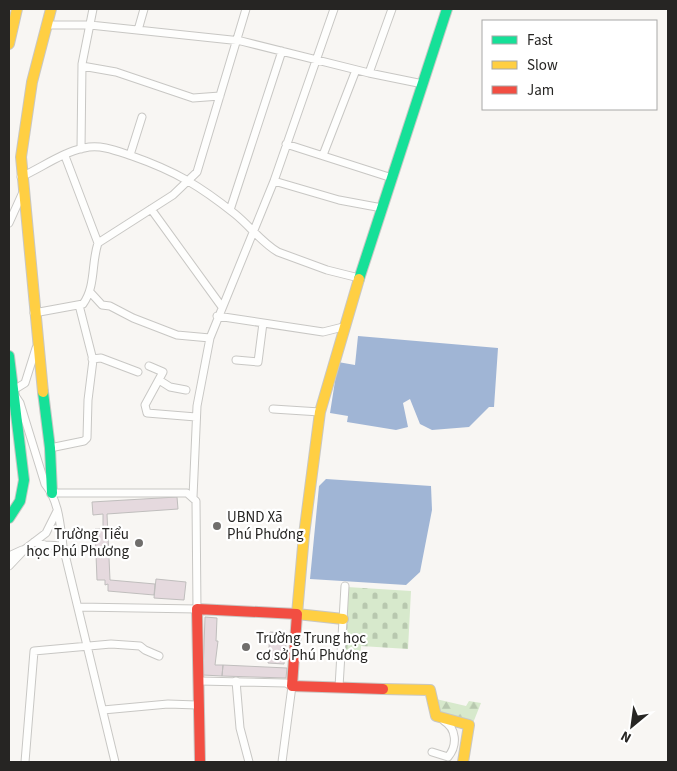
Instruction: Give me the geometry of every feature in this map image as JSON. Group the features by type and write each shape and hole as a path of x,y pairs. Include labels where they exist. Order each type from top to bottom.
{"street":[{"path":"9,44 17,9"},
{"path":"51,9 24,126 23,192 37,343 50,448 52,493 115,762"},
{"path":"81,149 82,66 93,9"},
{"path":"138,30 144,9"},
{"path":"34,313 83,304 90,293 94,256 98,244 173,195 189,180 199,167 246,9"},
{"path":"193,498 196,417 210,338 217,316 274,180 334,9"},
{"path":"369,73 392,9"},
{"path":"282,762 292,686 304,535 320,412 343,328 447,9"},
{"path":"46,25 90,25 236,40 356,70 423,84"},
{"path":"230,210 282,51"},
{"path":"82,66 116,72 193,98 220,96"},
{"path":"323,155 356,70"},
{"path":"130,155 142,117"},
{"path":"286,144 392,178"},
{"path":"22,177 81,149 94,147 110,148 170,169 189,180 254,229 271,248 278,252 327,270 359,278"},
{"path":"65,156 98,244"},
{"path":"274,180 339,200 382,208"},
{"path":"9,224 23,192"},
{"path":"151,209 222,307"},
{"path":"90,293 102,306 110,306 177,335 210,338"},
{"path":"50,448 84,441 87,438 92,359 79,305"},
{"path":"217,316 323,332 343,328"},
{"path":"236,360 258,362 263,323"},
{"path":"12,391 25,384 37,343"},
{"path":"9,356 24,480 20,501 9,518"},
{"path":"92,359 101,358 138,372"},
{"path":"148,366 163,371 145,405 147,414 196,417"},
{"path":"159,380 170,387 186,390"},
{"path":"12,391 20,403 45,484 52,493"},
{"path":"273,408 320,412"},
{"path":"52,493 187,494 196,501 196,609 199,681 197,705 200,762"},
{"path":"9,566 25,549 46,533 57,511"},
{"path":"34,542 63,546"},
{"path":"9,556 25,549"},
{"path":"339,687 345,586"},
{"path":"78,607 196,609 297,614 343,619"},
{"path":"25,762 34,651 111,644 140,646 158,656"},
{"path":"199,681 430,690 434,714 453,726 455,733 453,748 448,757 432,752"},
{"path":"236,681 239,722 250,762"},
{"path":"103,710 168,704 197,705"},
{"path":"441,719 469,725 463,762"}],"green space":[{"path":"347,587 411,591 408,649 361,646 360,661 344,660"},
{"path":"436,699 466,706 469,701 481,703 473,723 441,716"}],"water":[{"path":"358,336 498,348 494,407 489,407 469,427 432,430 420,424 410,399 403,403 408,427 396,430 347,422 348,416 330,413 338,362 355,365"},
{"path":"326,479 431,486 432,510 420,572 406,585 310,579 319,486"}],"building":[{"path":"177,497 178,509 107,514 110,580 155,584 154,595 108,591 108,584 105,585 105,580 97,580 95,529 103,529 103,514 93,515 92,502"},
{"path":"156,579 186,582 184,600 154,598"},
{"path":"205,617 217,618 216,641 218,641 215,665 223,665 222,676 203,675"},
{"path":"270,632 287,633 284,664 268,663"},
{"path":"223,665 287,668 286,678 222,676"}],"traffic: fast":[{"path":"359,279 447,9"},
{"path":"9,356 24,480 20,501 9,518"},
{"path":"43,392 50,448 52,493"}],"traffic: slow":[{"path":"9,44 17,9"},
{"path":"43,392 21,157 32,82 51,9"},
{"path":"343,619 297,614 304,535 320,412 359,279"},
{"path":"383,689 430,690 436,716 469,725 463,762"}],"traffic: jam":[{"path":"200,762 197,609 297,614 292,686 383,689"}],"place":[{"name":"UBND Xã Phú Phương","path":"217,526"},
{"name":"Trường Tiểu học Phú Phương","path":"139,543"},
{"name":"Trường Trung học cơ sở Phú Phương","path":"246,647"}]}
